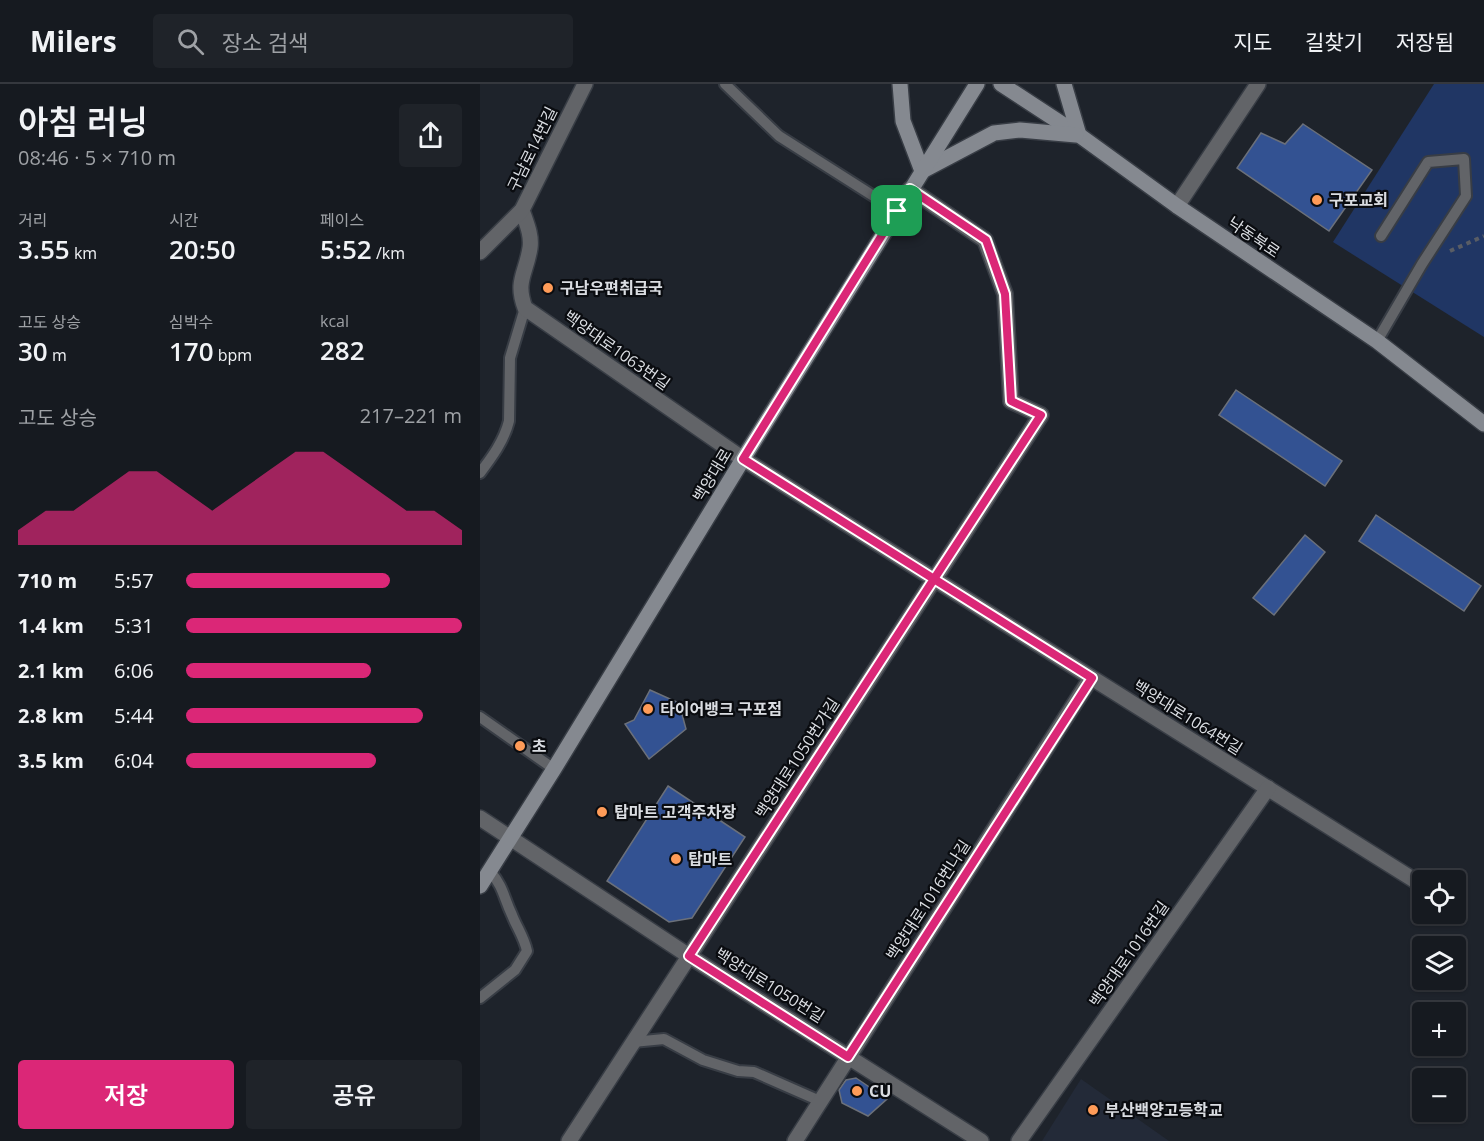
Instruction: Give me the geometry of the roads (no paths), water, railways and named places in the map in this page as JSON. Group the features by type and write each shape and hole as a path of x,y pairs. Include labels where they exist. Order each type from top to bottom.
{"main road":[{"path":"900,84 903,121 922,171 994,133 1020,130 1079,135 1064,84"},
{"name":"백양대로","path":"480,886 977,84"},
{"name":"낙동북로","path":"1001,84 1079,135 1177,206 1377,341 1484,424"}],"street":[{"name":"구남로14번길","path":"480,252 522,210 585,84"},
{"path":"1177,206 1258,84"},
{"path":"910,189 986,240 1005,294 1011,401 1041,415 934,579"},
{"path":"522,210 529,230 530,246 520,282 520,294 525,308"},
{"name":"백양대로1063번길","path":"525,308 743,459"},
{"name":"백양대로1064번길","path":"743,459 1412,879"},
{"name":"백양대로1050번가길","path":"569,1141 934,579"},
{"name":"백양대로1016번나길","path":"795,1141 1092,678"},
{"name":"백양대로1016번길","path":"1019,1141 1268,788"},
{"name":"백양대로1050번길","path":"480,818 689,956 981,1141"}],"lane":[{"path":"725,84 780,136 897,211"},
{"path":"1377,341 1422,264 1466,196 1464,159 1428,162 1381,236"},
{"path":"480,473 495,453 507,431 510,358 525,308"},
{"path":"480,717 554,769"},
{"path":"480,998 515,970 527,951 524,937 512,915 501,885 490,871"},
{"path":"633,1042 664,1039 704,1060 738,1071 754,1072 820,1101"}],"place":[{"name":"구포교회","path":"1317,200"},
{"name":"구남우편취급국","path":"548,288"},
{"name":"타이어뱅크 구포점","path":"648,709"},
{"name":"초","path":"520,746"},
{"name":"탑마트 고객주차장","path":"602,812"},
{"name":"탑마트","path":"676,859"},
{"name":"CU","path":"857,1091"},
{"name":"부산백양고등학교","path":"1093,1110"}]}
